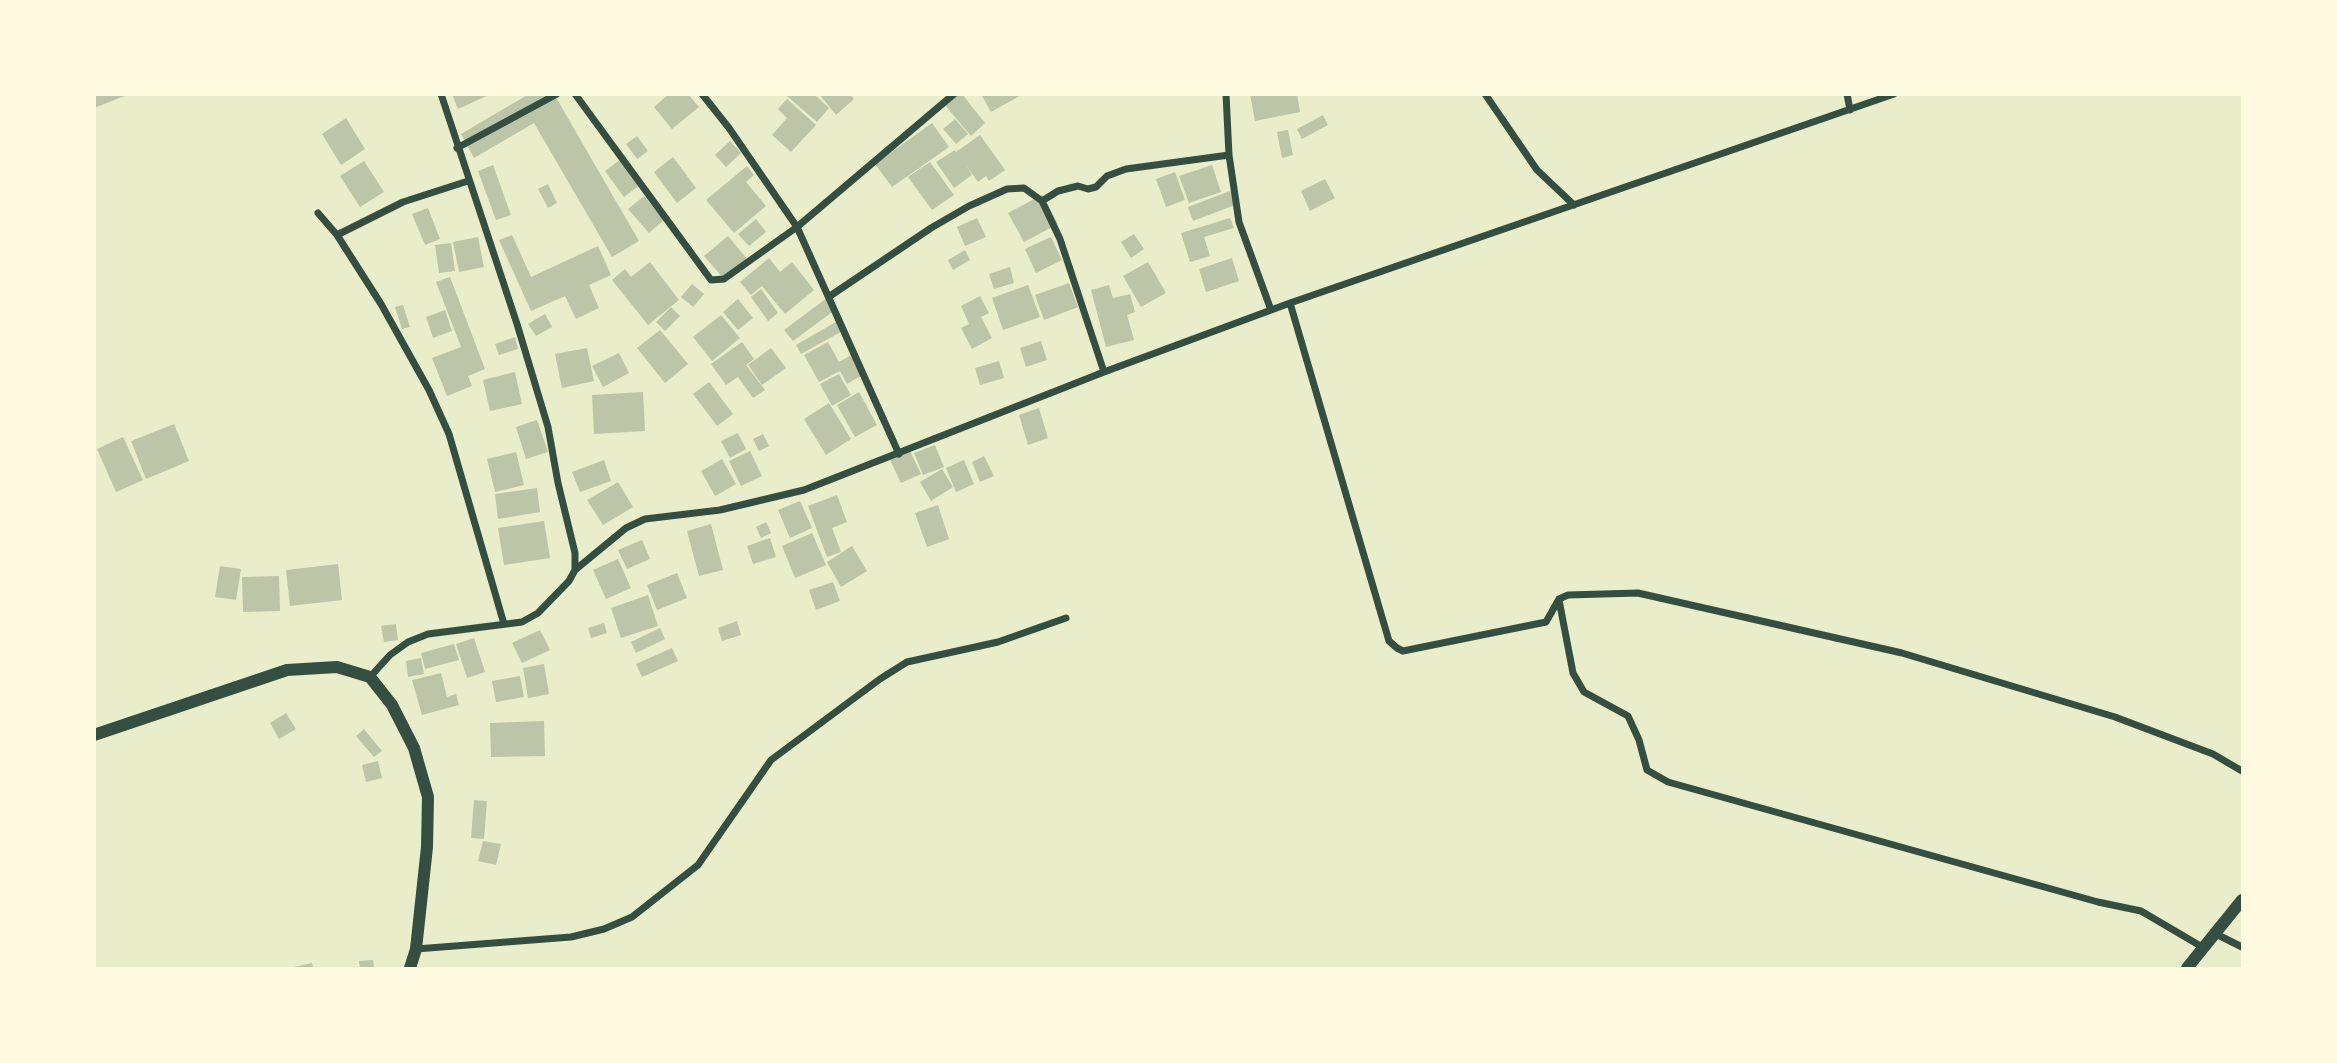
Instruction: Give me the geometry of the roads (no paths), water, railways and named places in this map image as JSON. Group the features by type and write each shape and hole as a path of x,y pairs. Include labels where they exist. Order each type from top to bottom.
{"street":[{"path":"441,94 548,427 575,553 575,569"},
{"path":"457,148 557,94"},
{"path":"575,94 711,279 724,279 797,227 954,94"},
{"path":"702,94 729,128 797,227 899,454"},
{"path":"1226,94 1229,155 1239,222 1271,310"},
{"path":"1485,94 1537,170 1574,205"},
{"path":"1847,94 1850,110"},
{"path":"370,677 390,655 408,642 429,634 522,622 538,613 569,581 575,569 626,528 645,519 720,510 804,490 1104,372 1290,303 1894,94"},
{"path":"1042,201 1058,191 1078,186 1087,189 1097,187 1107,176 1126,169 1229,155"},
{"path":"337,236 403,202 468,181"},
{"path":"830,296 969,206 1007,189 1024,188 1042,201 1059,239 1104,372"},
{"path":"318,214 337,236 381,304 429,390 449,433 504,624"},
{"path":"1290,303 1389,641 1403,651 1546,622 1559,599 1568,595 1637,593 1902,653 2115,717 2213,754 2242,771"},
{"path":"1559,599 1573,673 1584,692 1628,716 1639,740 1647,771 1668,782 2098,902 2141,911 2204,948"},
{"path":"416,949 571,937 604,929 632,917 698,865 772,760 880,680 907,662 998,642 1066,618"},
{"path":"94,735 287,670 337,667 370,677 392,705 414,748 428,797 427,847 416,949 410,968"},
{"path":"2187,968 2242,900"},
{"path":"2216,934 2242,947"}]}
